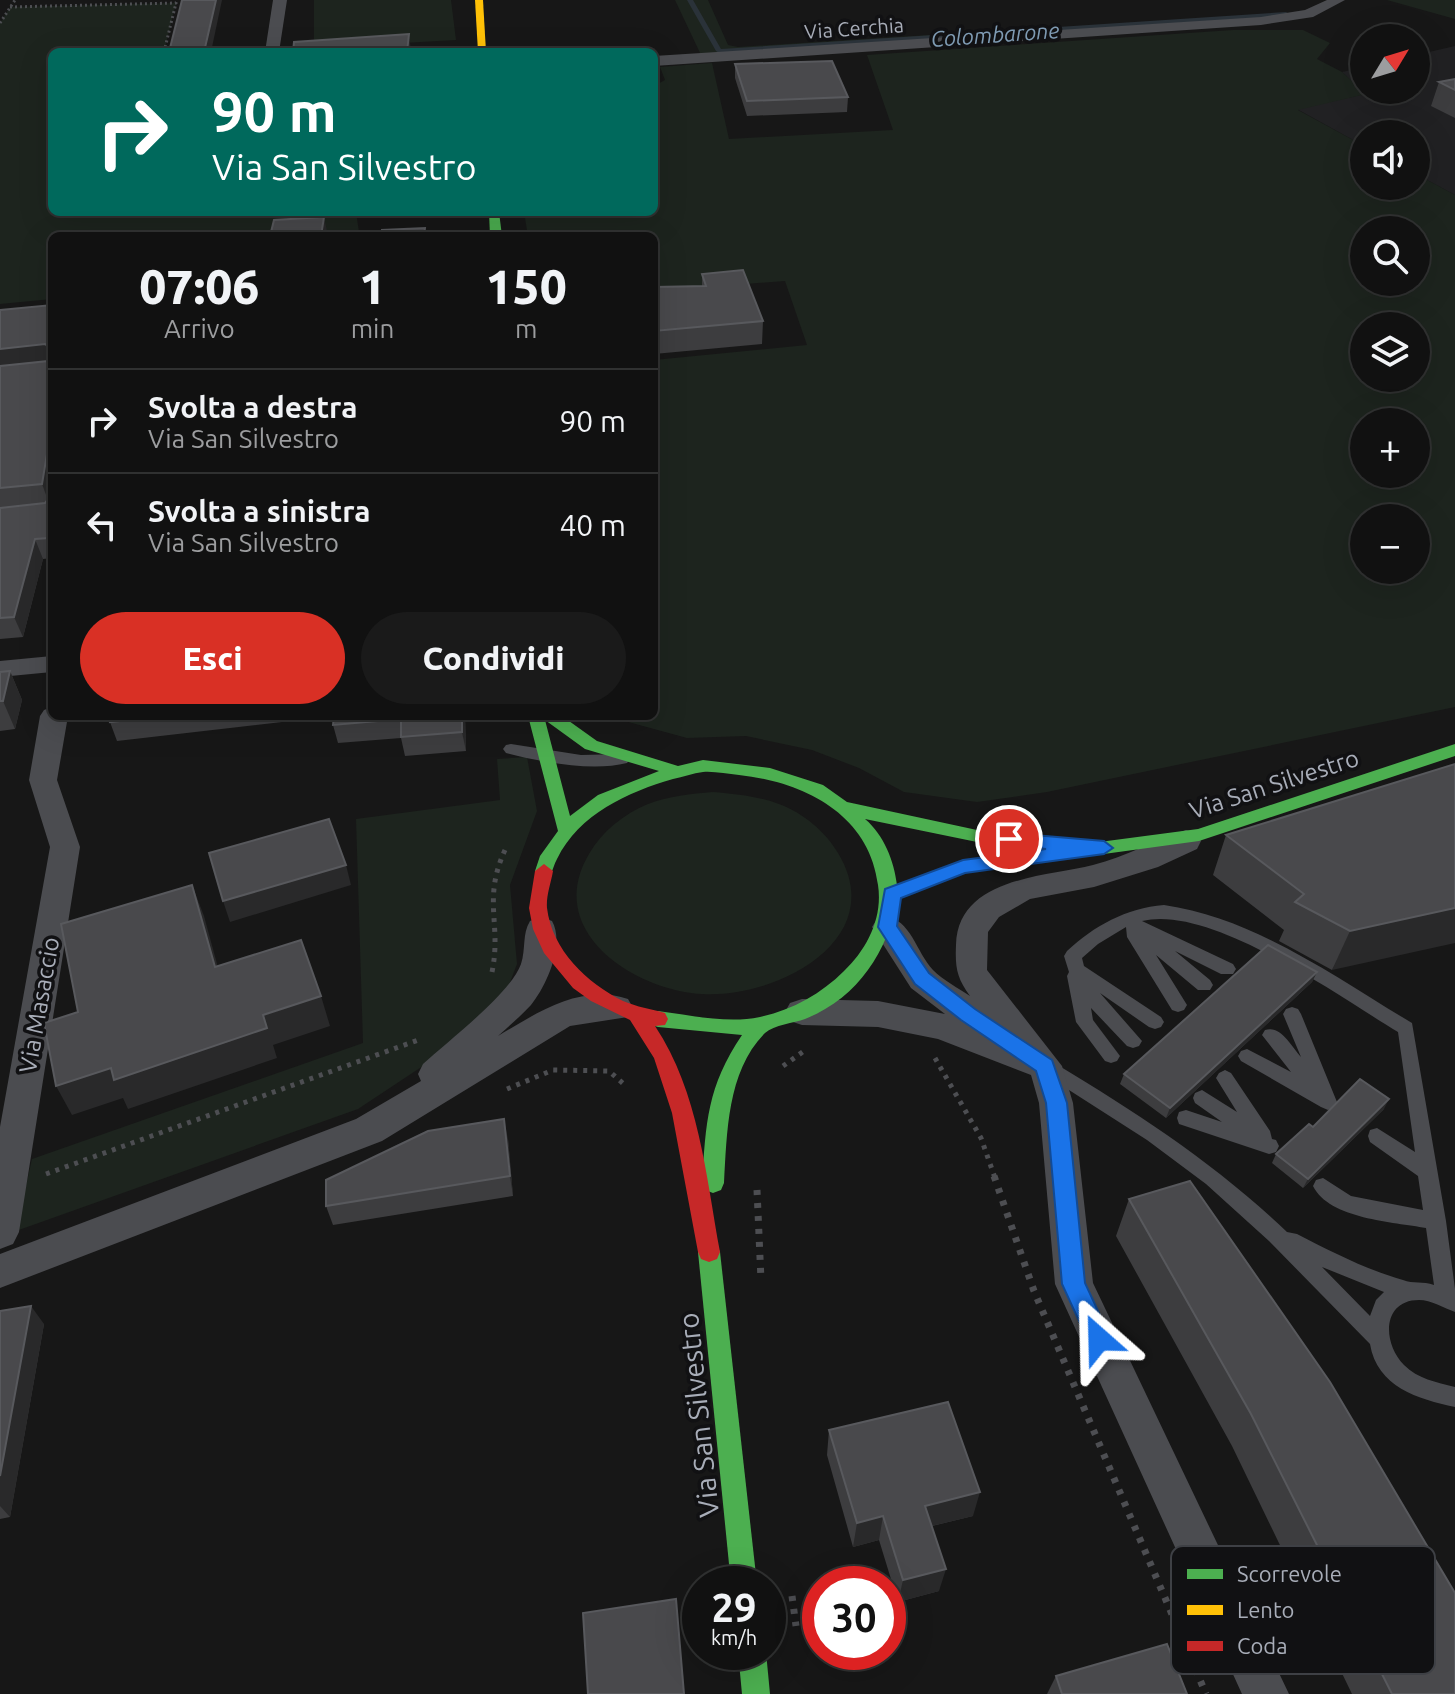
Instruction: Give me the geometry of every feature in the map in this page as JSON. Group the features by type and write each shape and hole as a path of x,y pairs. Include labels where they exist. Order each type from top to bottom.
{"main road":[{"path":"478,0 482,48"},
{"path":"537,720 564,826"},
{"path":"556,720 578,738 624,759 671,769"},
{"name":"Via San Silvestro","path":"892,894 963,867 1199,835 1455,750"},
{"path":"703,766 759,770 812,787 845,808 870,834 884,858 892,894 888,927 871,959 840,990 802,1012 760,1025 679,1027 627,1012 585,989 553,954 536,911 540,867 564,826 600,796 648,775 671,769 703,766"},
{"name":"Via San Silvestro","path":"845,808 977,836 1104,848"},
{"name":"Via San Silvestro","path":"627,1012 663,1055 683,1113 708,1241 742,1566"},
{"name":"Via San Silvestro","path":"708,1241 717,1119 731,1068 760,1025"},
{"path":"754,1670 756,1694"}],"street":[{"path":"273,48 280,0"},
{"name":"Via Cerchia","path":"658,61 1261,21 1308,14 1338,0"},
{"path":"0,669 48,664"},
{"name":"Via Masaccio","path":"0,1232 65,847 43,780 53,720"},
{"path":"1197,1546 1074,1284 1056,1103 1045,1066 993,1004 971,972 972,930 988,909 1022,889 1094,876 1147,859 1199,835"},
{"path":"888,927 922,979 968,1015 1045,1066"},
{"path":"369,1130 472,1042 521,994 537,964 541,929"},
{"path":"0,1271 369,1130 561,1015 594,1007 627,1012"},
{"path":"802,1012 878,1014 942,1026 1045,1066"},
{"path":"1257,1674 1266,1694"}],"lane":[{"path":"511,749 546,752 590,763 624,759"},
{"path":"1111,1056 1085,1022 1073,956 1092,936 1126,920 1163,911 1218,925 1264,946 1406,1028 1451,1300 1406,1291 1345,1269 1303,1249 1263,1222"},
{"path":"1126,920 1227,969"},
{"path":"1126,920 1204,985"},
{"path":"1126,920 1178,1005"},
{"path":"1074,966 1155,1022"},
{"path":"1074,966 1104,1012 1133,1041"},
{"path":"1292,1014 1328,1102"},
{"path":"1271,1035 1328,1102"},
{"path":"1247,1056 1328,1102"},
{"path":"1045,1066 1174,1148 1213,1177 1263,1222 1376,1336"},
{"path":"1225,1078 1269,1146"},
{"path":"1202,1098 1269,1146"},
{"path":"1186,1118 1269,1146"},
{"path":"1377,1136 1428,1172"},
{"path":"1323,1186 1346,1204 1436,1221"},
{"path":"1406,1291 1391,1297 1381,1307 1376,1320 1376,1336 1381,1351 1404,1379 1437,1395 1455,1397"}],"path":[{"path":"0,23 15,0"},
{"path":"10,7 176,1 165,48"},
{"path":"487,982 493,968 497,938 490,902 492,877 510,843"},
{"path":"7,1187 425,1037"},
{"path":"775,1072 810,1046"},
{"path":"930,1050 981,1138 1034,1291 1171,1612"},
{"path":"498,1093 553,1070 609,1071 632,1091"},
{"path":"756,1181 761,1283"},
{"path":"790,1583 797,1631"},
{"path":"1197,1674 1206,1694"}],"shaded area":[{"path":"314,0 451,0 456,40 314,48"},
{"path":"675,0 708,0 728,45 738,47 993,31 982,36 701,55"},
{"path":"1387,0 1455,0 1455,19"},
{"path":"176,3 165,48 48,48 48,216 357,216 359,232 48,232 48,299 0,304 0,23 10,7"},
{"path":"1233,30 1303,30 1330,43 1317,59 1350,79 1350,98 1298,110 1350,138 1350,200 1430,200 1430,182 1455,195 1455,707 1047,792 977,802 904,792 859,768 812,750 746,736 687,738 621,720 658,720 658,360 807,345 785,281 658,291 658,232 527,232 525,216 658,216 658,84 665,80 660,67 712,63 729,139 893,130 867,55"},
{"path":"1455,46 1455,195 1430,182 1430,120 1350,120 1350,138 1297,109 1350,97 1350,104 1430,104 1430,52"},
{"path":"527,757 537,811 510,885 517,964 507,990 435,1058 358,1109 16,1231 32,1159 363,1043 356,819 500,800 497,759"},
{"path":"713,792 771,801 797,812 813,824 838,853 850,884 849,912 838,937 817,958 791,975 731,993 702,994 649,981 624,968 603,951 587,931 578,908 578,882 594,846 622,818 656,801"}],"building":[{"path":"182,0 216,0 205,48 170,48"},
{"path":"409,34 407,48 293,48 294,42"},
{"path":"832,61 848,97 747,101 735,64"},
{"path":"1455,79 1455,90 1439,82"},
{"path":"324,217 322,232 271,232 274,220"},
{"path":"425,228 424,232 382,230"},
{"path":"743,270 763,321 658,331 658,287 706,286 702,274"},
{"path":"48,305 48,346 45,344 0,349 0,310"},
{"path":"48,361 48,448 42,484 0,488 0,366"},
{"path":"48,499 48,538 35,539 14,617 0,618 0,508 45,503"},
{"path":"10,671 3,701 0,701 0,672"},
{"path":"334,720 390,720 333,725"},
{"path":"401,720 462,720 462,732 401,737"},
{"path":"1455,764 1455,908 1350,931 1295,902 1304,894 1226,835"},
{"path":"329,819 346,865 223,901 209,853"},
{"path":"192,885 215,967 301,940 321,996 263,1015 267,1028 114,1080 111,1068 56,1086 44,1023 78,1012 61,924"},
{"path":"1268,945 1317,972 1170,1108 1124,1074"},
{"path":"1360,1079 1389,1099 1308,1179 1276,1154 1309,1124 1313,1127"},
{"path":"504,1119 510,1176 326,1206 326,1180 428,1131"},
{"path":"1190,1181 1330,1382 1427,1546 1317,1546 1251,1414 1129,1199"},
{"path":"31,1306 0,1476 0,1311"},
{"path":"948,1402 980,1492 925,1506 946,1569 906,1579 906,1566 899,1566 883,1516 857,1523 829,1430"},
{"path":"1435,1559 1455,1593 1455,1694 1392,1694 1382,1674 1435,1674"},
{"path":"676,1599 684,1694 588,1694 583,1613"},
{"path":"1167,1644 1171,1654 1171,1674 1179,1674 1187,1694 1062,1694 1056,1676"}],"waterway":[{"name":"Colombarone","path":"690,0 719,51 1286,14"}],"traffic: fast":[{"path":"494,216 496,232"},
{"path":"537,720 564,826"},
{"path":"557,720 591,745 671,769"},
{"path":"892,894 963,867 1199,835 1455,750"},
{"path":"658,1019 709,1026 748,1027 801,1012 836,991 864,964 882,932 889,898 885,863 866,829 831,798 786,778 703,766"},
{"path":"544,871 551,853 572,825 604,799 641,783 703,766"},
{"path":"845,808 977,836 1030,841"},
{"path":"713,1183 717,1119 731,1068 760,1025"},
{"path":"709,1252 742,1566"},
{"path":"754,1670 756,1694"}],"traffic: slow":[{"path":"479,0 482,48"}],"traffic: jam":[{"path":"544,871 538,904 542,929 564,966 598,996 617,1007 658,1019"},
{"path":"638,1017 663,1055 683,1113 709,1252"}],"route":[{"path":"1009,839 1104,848 963,867 892,894 888,927 922,979 968,1015 1045,1066 1056,1103 1074,1284 1099,1339"}]}
